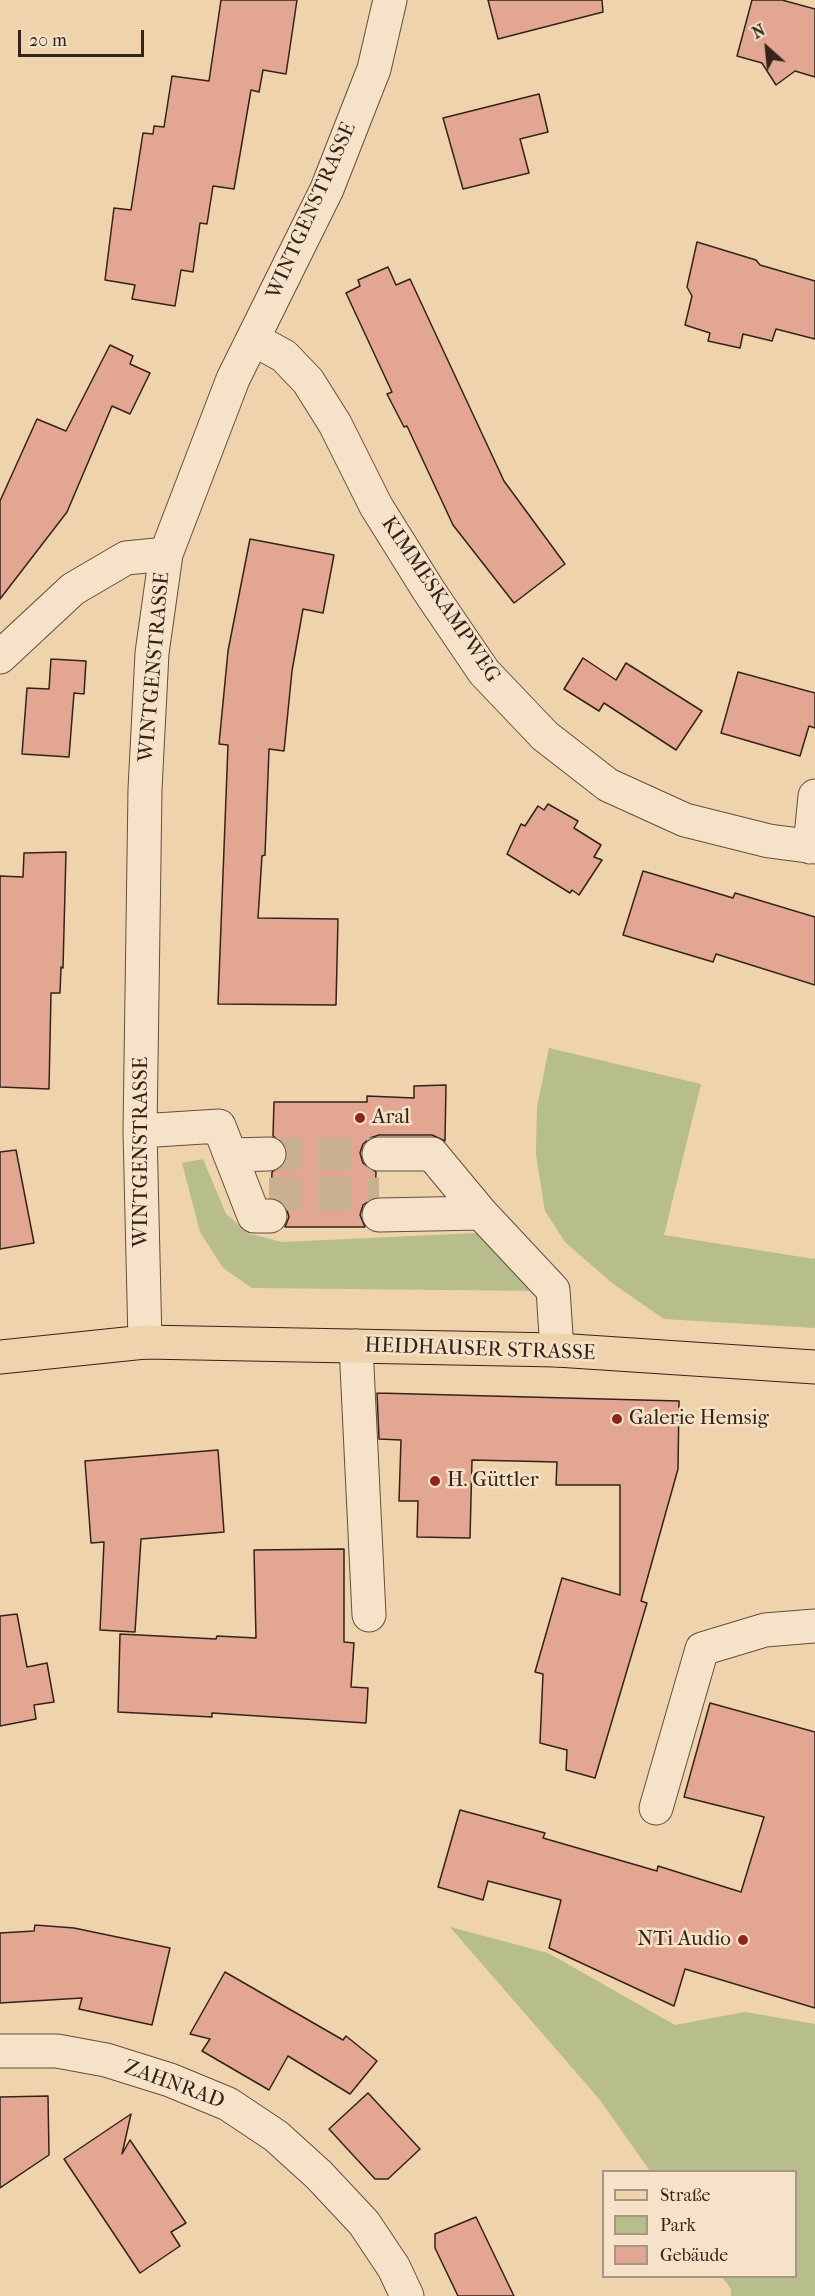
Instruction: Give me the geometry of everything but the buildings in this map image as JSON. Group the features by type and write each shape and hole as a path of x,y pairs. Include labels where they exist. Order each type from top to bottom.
{"main road":[{"name":"HEIDHAUSER STRASSE","path":"0,1357 145,1342 557,1350 815,1367"}],"street":[{"name":"WINTGENSTRASSE","path":"145,1342 140,1131 145,789 152,653 166,554 233,379 327,189 374,69 390,0"},
{"name":"KIMMESKAMPWEG","path":"253,339 284,356 308,381 335,424 376,506 435,600 484,672 545,736 608,785 685,820 769,841 812,847"},
{"path":"0,657 73,589 126,558 166,554"},
{"path":"812,847 815,796"},
{"path":"140,1131 219,1126 256,1180"},
{"path":"465,1193 379,1184 432,1154 553,1290 557,1350"},
{"path":"356,1346 369,1615"},
{"path":"656,1808 702,1649 765,1629 815,1626"},
{"name":"ZAHNRAD","path":"0,2051 57,2051 106,2060 170,2080 228,2104 276,2136 319,2175 364,2223 394,2268 407,2296"}],"green space":[{"path":"549,1048 701,1084 664,1235 814,1259 815,1257 815,1328 664,1319 612,1283 565,1242 545,1211 536,1155 537,1107"},
{"path":"203,1159 226,1214 250,1234 282,1242 477,1233 542,1291 252,1288 223,1268 200,1232 182,1163"},
{"path":"450,1927 548,1953 675,2025 745,2012 815,2024 815,2296 731,2296 731,2289 723,2278 797,2278 797,2170 649,2170 600,2100"}],"tunnel":[{"path":"269,1154 379,1154"},
{"path":"269,1194 379,1194"}],"place":[{"name":"Aral","path":"360,1118"},
{"name":"Galerie Hemsig","path":"617,1419"},
{"name":"H. Güttler","path":"435,1481"},
{"name":"NTi Audio","path":"743,1940"}]}
